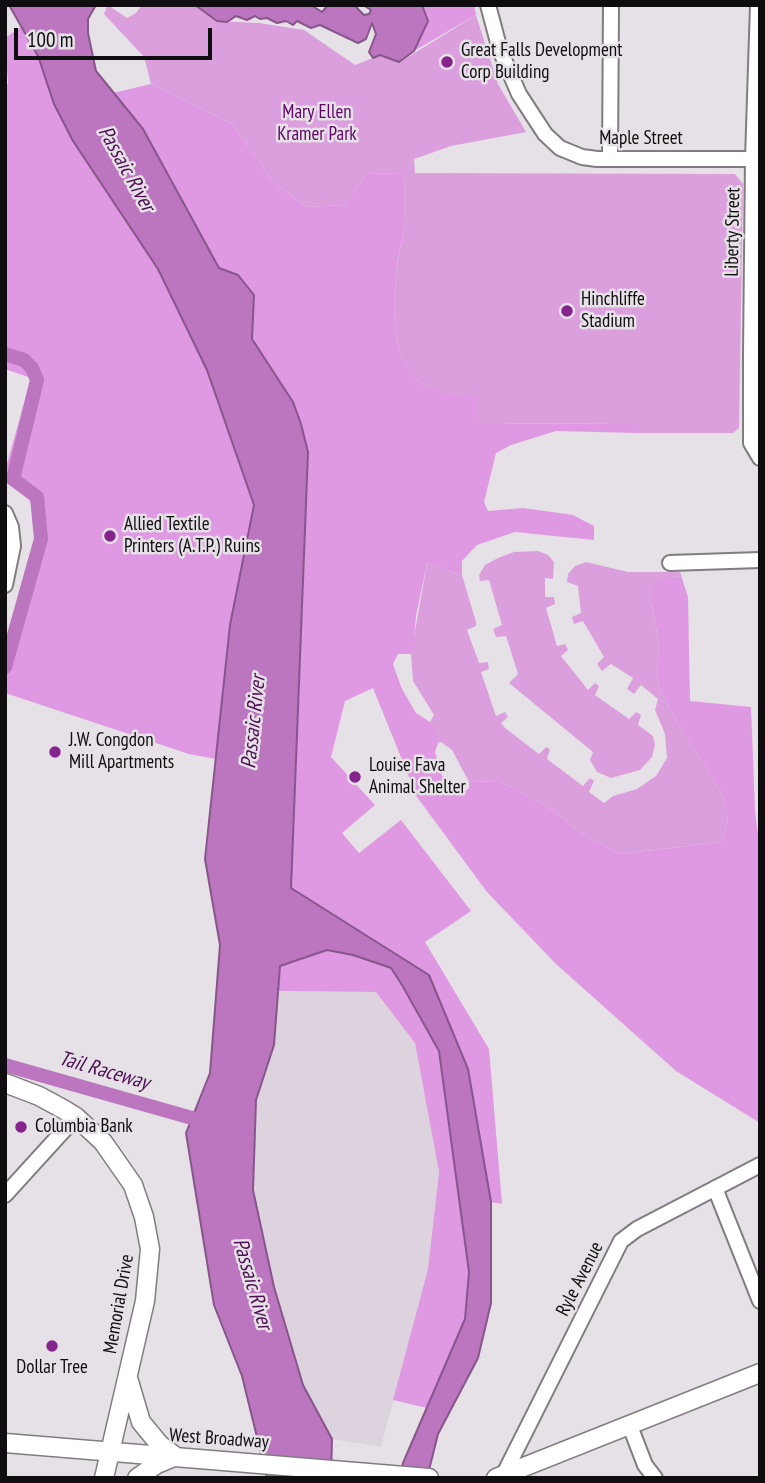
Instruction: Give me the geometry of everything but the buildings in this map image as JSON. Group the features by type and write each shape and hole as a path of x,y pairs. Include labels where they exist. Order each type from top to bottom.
{"main road":[{"name":"Memorial Drive","path":"5,1083 39,1096 76,1117 103,1142 124,1168 139,1198 150,1249 146,1294 104,1478"},
{"path":"500,1477 760,1373"},
{"path":"127,1377 141,1422 160,1445 175,1457 137,1478"},
{"name":"West Broadway","path":"5,1443 429,1478"}],"street":[{"name":"Maple Street","path":"488,5 500,50 519,94 545,134 560,148 582,157 610,159 756,159"},
{"path":"610,159 611,5"},
{"name":"Liberty Street","path":"758,5 751,443 760,457"},
{"path":"5,513 11,527 13,546 5,585"},
{"path":"670,563 760,560"},
{"path":"5,1195 76,1117"},
{"name":"Ryle Avenue","path":"500,1477 621,1241 637,1229 760,1165"},
{"path":"715,1188 760,1301"},
{"path":"631,1426 645,1465 655,1478"}],"shaded area":[{"path":"422,5 474,5 476,15 414,51 428,22"},
{"path":"21,27 38,56 54,104 73,141 158,269 207,370 254,505 230,625 216,759 189,754 5,693 5,645 36,536 30,499 5,482 5,471 31,378 5,369 5,88 8,83 5,38"},
{"path":"151,84 232,124 272,180 305,207 345,205 366,174 404,173 405,226 397,263 394,302 396,338 408,371 419,382 430,388 457,395 477,395 477,424 637,423 637,433 556,431 511,445 496,453 484,502 488,511 523,508 573,515 594,526 594,540 515,532 477,545 462,561 462,575 427,563 416,616 413,651 411,654 398,654 393,664 402,689 416,713 430,722 434,729 438,743 435,752 442,776 457,787 465,791 469,788 469,782 498,781 555,812 580,833 620,854 723,842 728,820 723,795 673,715 659,688 657,676 659,644 652,604 654,581 670,576 682,578 688,597 690,701 751,707 755,810 760,852 760,1123 676,1071 556,964 487,892 417,797 373,688 345,701 331,757 375,805 342,833 359,853 401,820 471,911 425,942 489,1049 502,1204 491,1202 468,1069 383,945 291,888 308,452 293,402 252,339 254,295 238,275 219,268 143,129 113,93"},
{"path":"327,950 353,955 391,968 439,1051 469,1272 465,1319 427,1408 393,1400 428,1269 439,1172 415,1043 376,992 278,991 280,966"},
{"path":"278,991 376,992 415,1043 439,1172 428,1269 381,1447 332,1439 303,1385 274,1287 253,1190 256,1100 274,1045"}],"green space":[{"name":"Hinchliffe Stadium","path":"108,5 127,18 136,13 142,5 195,5 217,21 259,23 304,30 355,65 380,55 400,62 476,15 498,84 526,132 451,146 414,159 415,173 735,174 743,184 739,428 733,433 637,433 636,423 477,424 477,395 457,395 429,388 419,382 407,371 396,338 394,302 397,264 405,226 404,173 366,174 345,205 305,207 272,180 232,124 151,84 144,57 104,14"},
{"path":"538,551 548,555 554,562 553,579 545,578 545,597 554,597 555,604 546,608 557,646 565,644 568,650 561,656 588,690 595,683 599,686 595,695 629,719 636,712 641,715 638,725 653,736 655,745 652,757 640,770 611,778 597,772 590,760 593,752 509,683 518,674 506,636 496,637 493,629 502,625 489,580 480,581 479,575 485,565 498,558 514,552"},
{"path":"586,562 628,572 680,572 682,578 670,576 652,604 659,644 657,676 659,688 673,715 723,795 728,820 723,842 620,854 580,833 555,812 498,781 469,782 452,750 441,742 438,743 430,722 434,715 413,681 411,654 427,563 462,575 476,622 476,626 467,630 479,663 488,662 489,669 481,672 496,716 505,712 508,717 501,723 505,728 539,754 546,747 550,749 547,759 583,786 590,778 594,781 589,792 604,803 613,796 637,789 656,776 667,758 665,734 655,710 658,699 641,685 634,694 627,689 633,678 611,664 602,671 597,664 604,657 583,621 574,624 572,617 581,613 578,586 567,582 568,574 575,566"}],"water":[{"name":"Passaic River","path":"9,5 96,5 88,19 88,33 96,71 143,129 219,268 238,275 254,295 252,339 293,402 301,424 308,452 291,888 429,975 468,1069 491,1202 491,1303 478,1358 438,1434 427,1478 399,1478 465,1319 469,1272 439,1051 391,968 353,955 327,950 280,966 274,1045 256,1100 253,1190 274,1287 303,1385 332,1439 331,1478 267,1478 242,1376 214,1305 186,1133 210,1073 220,945 205,859 230,625 254,505 207,370 158,269 73,141 54,104 38,56"},
{"path":"195,5 311,5 322,12 328,5 354,5 364,15 371,10 363,5 422,5 428,21 414,51 399,62 380,55 373,58 369,52 376,34 372,23 366,39 358,43 320,25 311,28 297,21 293,25 286,21 277,23 255,16 247,20 236,16 227,22 217,21"}],"waterway":[{"path":"5,354 24,360 32,368 37,380 13,479 37,497 41,539 5,667"},
{"name":"Tail Raceway","path":"5,1065 192,1118"}],"place":[{"name":"Great Falls Development Corp Building","path":"447,62"},
{"name":"Hinchliffe Stadium","path":"567,311"},
{"name":"Allied Textile Printers (A.T.P.) Ruins","path":"110,536"},
{"name":"J.W. Congdon Mill Apartments","path":"55,752"},
{"name":"Louise Fava Animal Shelter","path":"355,777"},
{"name":"Columbia Bank","path":"21,1127"},
{"name":"Dollar Tree","path":"52,1346"}],"park label":[{"name":"Mary Ellen Kramer Park","path":"317,124"}]}
